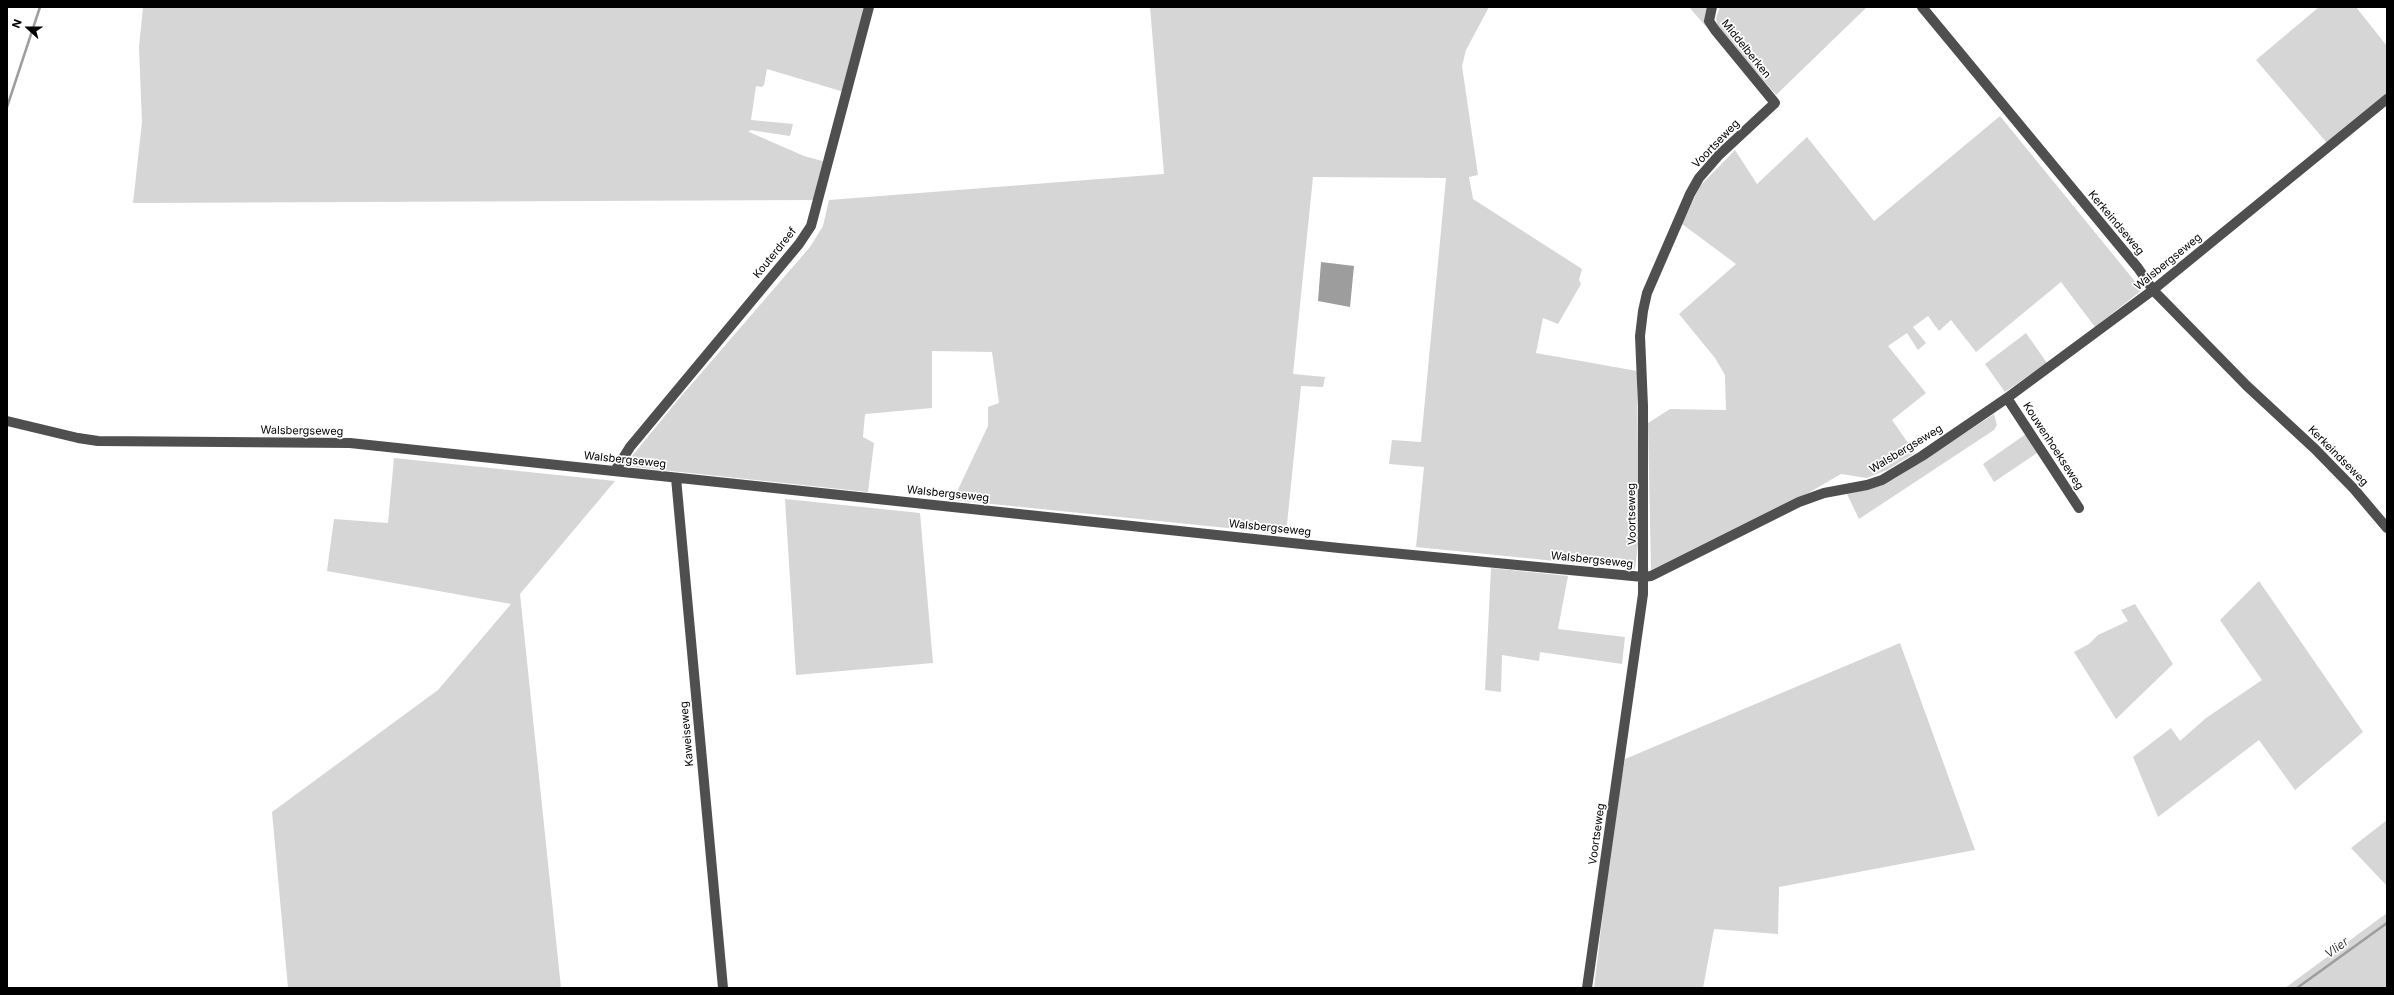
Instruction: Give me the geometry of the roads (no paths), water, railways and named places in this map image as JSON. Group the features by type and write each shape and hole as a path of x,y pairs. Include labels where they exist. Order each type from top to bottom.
{"street":[{"name":"Kouterdreef","path":"615,471 630,447 799,244 811,226 869,7"},
{"name":"Middelberken","path":"1712,7 1709,21 1774,103"},
{"name":"Kerkeindseweg","path":"1922,7 2138,268 2153,290 2247,386 2320,454 2354,489 2387,528"},
{"name":"Walsbergseweg","path":"7,421 78,438 98,441 350,443 1331,547 1643,577 1651,576 1799,502 1824,494 1867,485 1882,480 1922,456 2007,398 2153,290 2387,99"},
{"name":"Voortseweg","path":"1587,988 1642,602 1640,336 1647,294 1690,194 1699,178 1719,155 1774,103"},
{"name":"Kouwenhoekseweg","path":"2007,398 2079,508"},
{"name":"Kaweiseweg","path":"676,478 723,988"}],"waterway":[{"path":"7,107 40,7"},
{"name":"Vlier","path":"2297,988 2387,923"}]}
